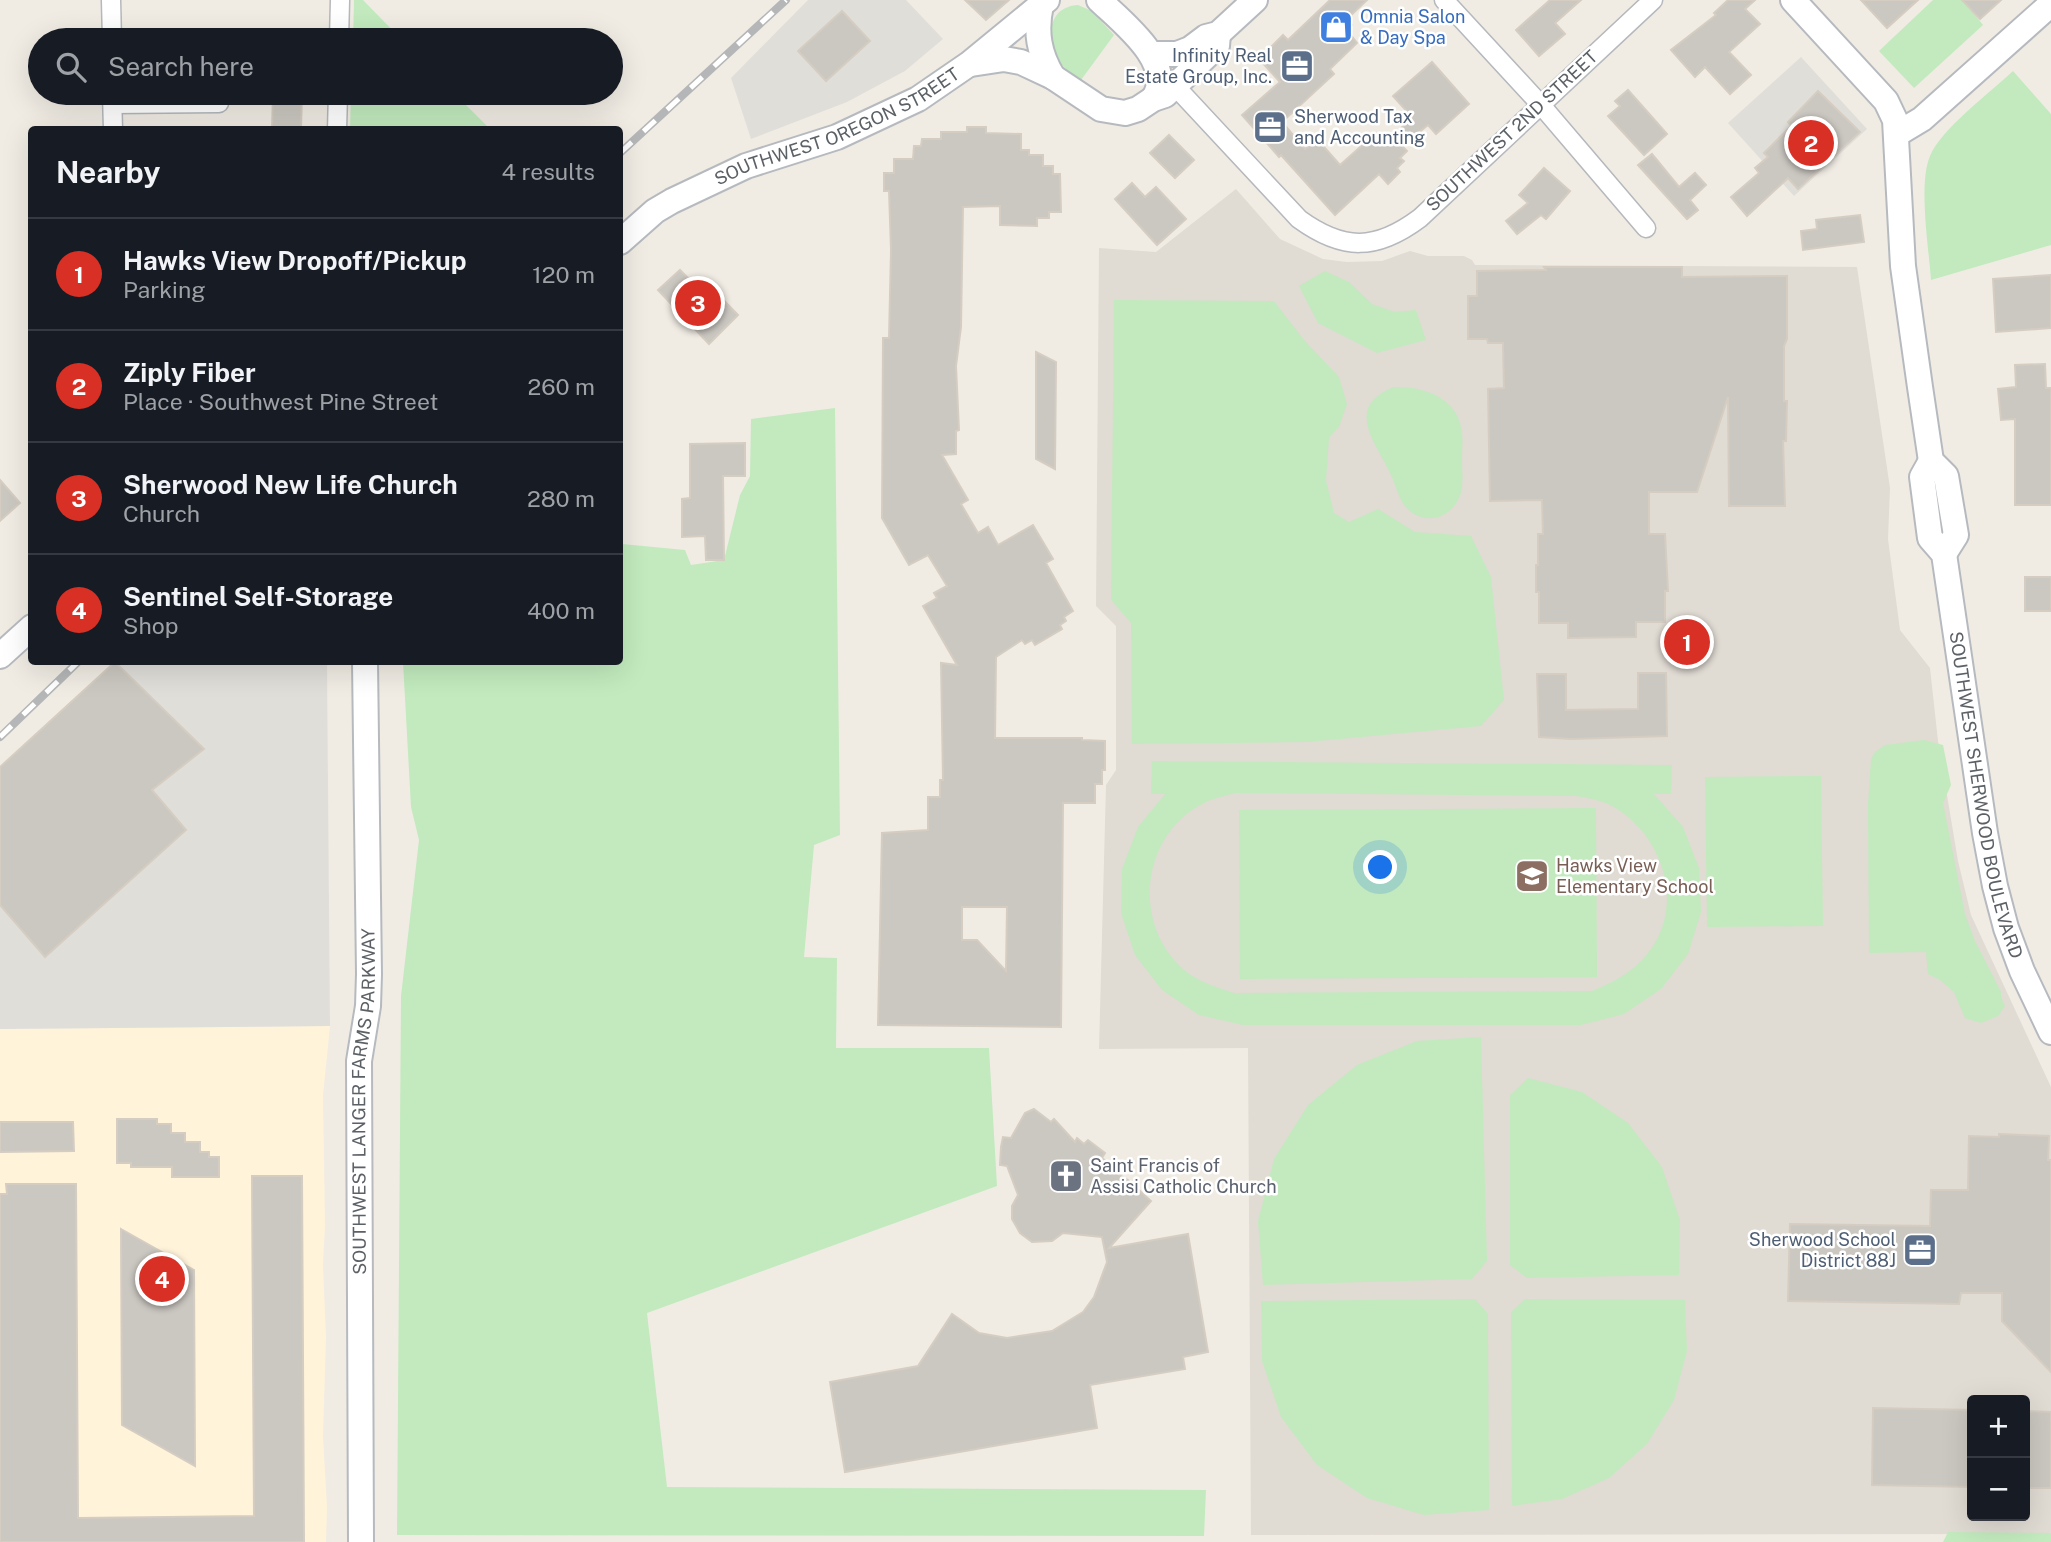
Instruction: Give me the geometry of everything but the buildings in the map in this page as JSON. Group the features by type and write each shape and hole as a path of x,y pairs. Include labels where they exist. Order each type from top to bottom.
{"main road":[{"path":"1099,0 1152,54 1160,78 1153,99"},
{"path":"1152,54 1178,54 1190,50 1206,37 1218,34 1255,0"},
{"name":"SOUTHWEST SHERWOOD BOULEVARD","path":"1793,0 1886,101 1895,120 1903,266 1939,469 1922,477 1930,538 1950,544 1984,833 1995,886 2006,928 2022,971 2051,1032"},
{"path":"1044,3 1038,23 1039,45 1045,64 1053,77"},
{"name":"SOUTHWEST OREGON STREET","path":"623,239 655,211 671,201 746,166 837,137 918,99 969,64 1044,3"},
{"path":"1897,134 1922,119 2051,4"},
{"path":"969,64 1012,60 1028,64 1107,111 1130,112 1165,95 1217,46 1218,34"},
{"path":"0,656 28,631"},
{"name":"SOUTHWEST LANGER FARMS PARKWAY","path":"360,1542 359,1072 369,993 365,665"}],"street":[{"path":"111,0 112,28"},
{"path":"340,0 340,28"},
{"path":"1444,0 1541,105 1646,228"},
{"name":"SOUTHWEST 2ND STREET","path":"1175,86 1299,219 1320,234 1339,241 1361,243 1382,240 1402,231 1419,218 1653,0"},
{"path":"112,105 113,126"},
{"path":"337,126 338,105"}],"shaded area":[{"path":"808,0 906,0 943,39 905,71 847,102 751,139 731,78"},
{"path":"1801,57 1867,129 1794,196 1728,123"},
{"name":"Hawks View Elementary School","path":"1236,189 1280,239 1323,259 1347,262 1382,261 1410,251 1428,256 1464,256 1475,265 1857,267 1890,488 1888,539 1900,630 1930,668 1938,741 1958,861 1971,915 2051,1087 2051,1534 1251,1535 1248,1048 1099,1049 1106,785 1116,770 1116,626 1096,606 1099,248 1156,252"},
{"path":"115,665 327,665 330,1026 0,1029 0,771"},
{"path":"330,1026 323,1095 323,1265 326,1337 323,1436 326,1542 0,1542 0,1029"}],"green space":[{"path":"354,0 363,0 390,28 353,28"},
{"path":"1933,0 1963,0 1983,25 1914,88 1879,51"},
{"path":"1078,5 1092,11 1114,35 1081,80 1069,72 1057,58 1051,38 1051,29 1059,13 1067,7"},
{"path":"2013,71 2051,114 2051,245 1931,280 1925,199 1930,156 1955,123"},
{"path":"351,105 466,105 487,126 350,126"},
{"path":"1325,271 1349,282 1372,304 1395,312 1416,310 1426,340 1377,353 1318,323 1299,286"},
{"path":"1114,300 1274,301 1304,340 1339,377 1347,404 1339,427 1329,438 1326,480 1334,513 1349,522 1378,509 1415,532 1471,536 1491,577 1504,700 1481,726 1307,742 1132,744 1131,623 1111,600"},
{"path":"1394,387 1417,389 1438,396 1454,411 1459,421 1462,433 1460,496 1451,510 1436,517 1420,517 1404,504 1368,426 1370,405 1379,395"},
{"path":"835,408 840,835 814,845 804,957 837,958 836,1048 989,1048 997,1186 647,1313 667,1487 1206,1490 1204,1536 397,1535 401,996 419,840 411,807 403,665 623,665 623,544 685,550 691,565 724,560 740,495 750,476 751,419"},
{"path":"1924,740 1943,745 1951,785 1943,803 1965,914 2005,1006 1998,1016 1981,1023 1965,1018 1954,992 1928,974 1926,952 1869,953 1868,805 1871,759 1875,752 1885,745"},
{"path":"1152,761 1672,765 1671,794 1654,794 1683,827 1699,868 1701,912 1688,954 1661,989 1624,1014 1581,1025 1243,1025 1199,1015 1162,990 1135,955 1121,913 1122,869 1138,827 1165,794 1151,794","holes":["1235,793 1577,796 1608,804 1628,817 1644,833 1664,874 1667,897 1665,919 1656,941 1642,960 1619,978 1592,991 1234,993 1203,982 1183,969 1163,944 1154,922 1150,899 1151,876 1157,854 1168,834 1184,817 1215,798"]},
{"path":"1821,776 1823,926 1707,927 1705,777"},
{"path":"1596,808 1597,977 1240,979 1239,810"},
{"path":"1481,1037 1487,1261 1472,1279 1263,1285 1258,1221 1274,1159 1308,1105 1357,1065 1417,1041"},
{"path":"1528,1078 1582,1092 1628,1123 1662,1167 1680,1220 1679,1275 1527,1278 1510,1265 1510,1095"},
{"path":"1475,1299 1488,1314 1489,1510 1424,1515 1367,1498 1317,1465 1281,1417 1262,1361 1261,1301"},
{"path":"1525,1299 1685,1300 1687,1351 1674,1400 1647,1444 1609,1478 1562,1499 1512,1506 1511,1312"},
{"path":"1948,1532 2051,1533 2051,1542 1943,1542"}],"railway":[{"path":"623,150 786,0"},
{"path":"0,737 75,665"}],"place":[{"name":"Omnia Salon & Day Spa","path":"1336,27"},
{"name":"Infinity Real Estate Group, Inc.","path":"1297,66"},
{"name":"Sherwood Tax and Accounting","path":"1270,127"},
{"name":"Ziply Fiber","path":"1811,143"},
{"name":"Sherwood New Life Church","path":"698,303"},
{"name":"Hawks View Dropoff/Pickup","path":"1687,642"},
{"name":"Hawks View Elementary School","path":"1532,876"},
{"name":"Saint Francis of Assisi Catholic Church","path":"1066,1176"},
{"name":"Sherwood School District 88J","path":"1920,1250"},
{"name":"Sentinel Self-Storage","path":"162,1279"}]}
